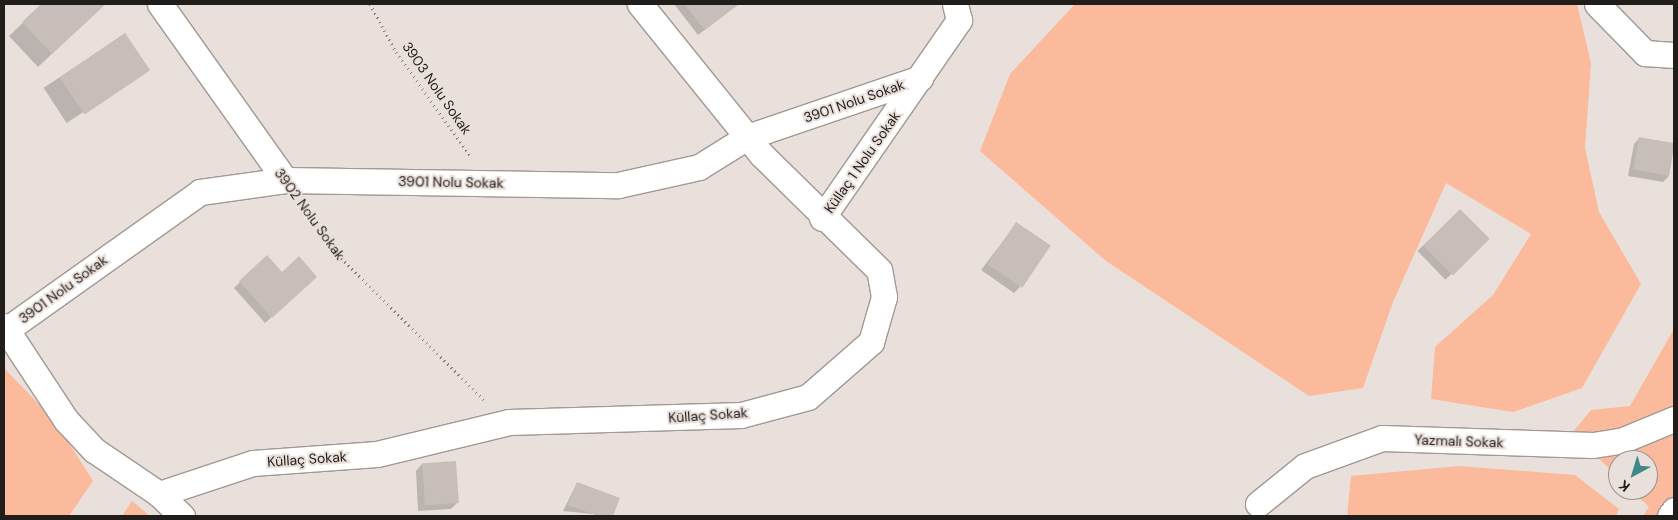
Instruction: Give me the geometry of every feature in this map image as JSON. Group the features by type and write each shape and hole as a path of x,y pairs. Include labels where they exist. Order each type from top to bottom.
{"street":[{"name":"3902 Nolu Sokak","path":"160,4 285,180"},
{"name":"Küllaç Sokak","path":"159,494 254,463 377,454 509,422 741,415 808,397 871,342 884,297 879,270 822,218 747,137 640,4"},
{"name":"Küllaç 1 Nolu Sokak","path":"822,218 959,20 955,4"},
{"path":"1597,4 1645,53 1674,55"},
{"name":"3901 Nolu Sokak","path":"5,328 200,192 285,180 618,185 664,177 699,167 747,137 920,78"},
{"path":"5,328 66,420 94,450 159,494 182,516"},
{"name":"Yazmalı Sokak","path":"1258,504 1305,466 1382,438 1593,444 1623,440 1674,419"},
{"path":"1670,516 1674,510"}],"path":[{"name":"3903 Nolu Sokak","path":"370,4 396,52 490,182"},
{"name":"3902 Nolu Sokak","path":"285,180 334,251 509,422"}],"shaded area":[{"path":"1075,4 1577,4 1591,63 1585,148 1599,212 1641,284 1582,388 1513,412 1431,399 1435,347 1493,295 1531,234 1446,183 1393,302 1363,388 1309,396 1106,261 980,151 1010,74"},
{"path":"1674,329 1674,516 1643,516 1649,507 1642,500 1658,500 1658,450 1608,450 1608,467 1572,433 1591,410 1630,406"},
{"path":"4,368 55,421 93,481 69,516 4,516"},
{"path":"1459,466 1575,475 1619,509 1616,516 1347,516 1351,476"},
{"path":"132,501 150,516 122,516"}],"building":[{"path":"41,4 106,4 52,54 22,22"},
{"path":"684,4 739,4 705,30"},
{"path":"125,33 150,70 85,114 60,77"},
{"path":"1639,137 1674,143 1669,176 1633,169"},
{"path":"1460,209 1490,239 1453,275 1423,246"},
{"path":"1016,222 1051,245 1022,288 987,264"},
{"path":"267,255 282,272 299,256 317,277 272,318 239,281"},
{"path":"456,461 459,503 425,505 422,463"},
{"path":"577,482 620,498 613,516 598,516 568,505"}]}
